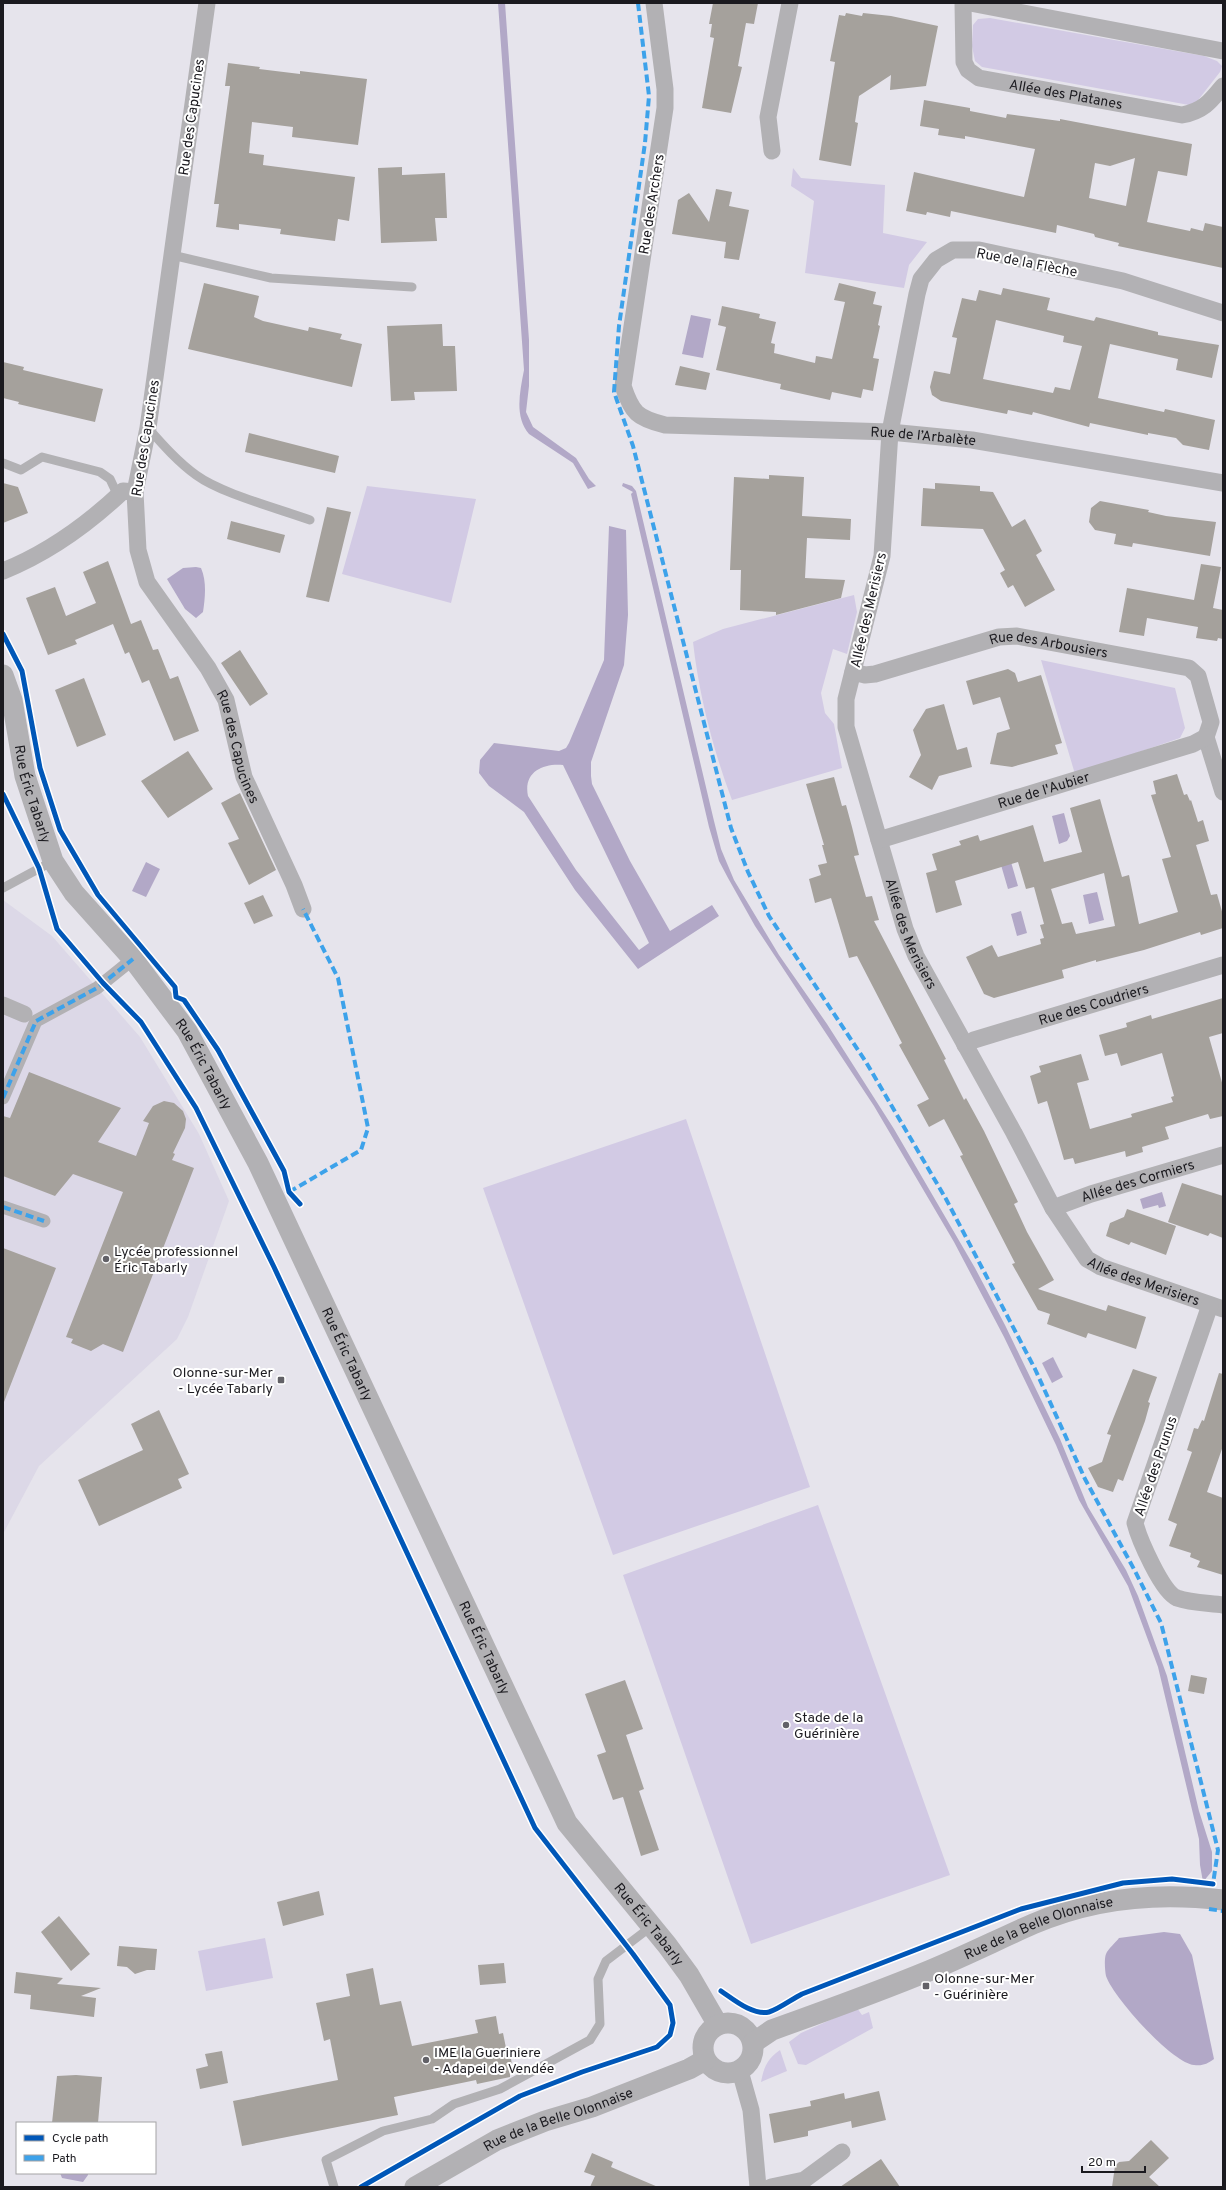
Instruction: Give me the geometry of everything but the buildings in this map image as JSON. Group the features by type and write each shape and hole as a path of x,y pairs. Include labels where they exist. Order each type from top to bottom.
{"street":[{"name":"Rue des Capucines","path":"207,3 148,428 135,492 138,550 147,582 208,668 226,700 244,777 294,885 302,909"},
{"name":"Rue des Archers","path":"629,403 623,386 665,108 665,89 654,3"},
{"path":"772,151 768,117 790,3"},
{"name":"Allée des Platanes","path":"963,3 964,62 968,70 979,78 1182,115 1196,112 1208,104 1223,86"},
{"path":"970,3 1223,51"},
{"name":"Rue de la Flèche","path":"890,432 921,279 936,260 953,250 980,250 1123,281 1223,313"},
{"name":"Rue de l’Arbalète","path":"629,403 635,412 645,420 665,425 890,432 972,440 1223,483"},
{"name":"Allée des Merisiers","path":"890,432 882,556 846,699 846,727 905,929 916,956 1014,1133 1053,1208 1087,1258 1101,1267 1216,1307"},
{"path":"3,571 52,547 89,521 123,491 135,492"},
{"name":"Rue des Arbousiers","path":"853,672 865,675 882,672 999,637 1017,636 1189,668 1198,676 1213,725 1223,792"},
{"name":"Rue Éric Tabarly","path":"3,675 12,700 25,776 52,861 74,893 133,959 186,1031 258,1163 567,1823 652,1926 690,1976 718,2025"},
{"name":"Rue de l'Aubier","path":"879,840 1193,744 1213,725"},
{"path":"3,1098 36,1021 97,988 133,959"},
{"name":"Rue des Coudriers","path":"965,1046 974,1040 1223,964"},
{"path":"3,1005 24,1014"},
{"name":"Allée des Cormiers","path":"1053,1208 1091,1194 1223,1155"},
{"path":"3,1207 44,1221"},
{"name":"Allée des Prunus","path":"1216,1307 1135,1524 1137,1533 1151,1561 1170,1592 1177,1598 1223,1605"},
{"name":"Rue de la Belle Olonnaise","path":"753,2043 772,2030 931,1970 1034,1923 1078,1908 1111,1900 1160,1896 1223,1900"},
{"path":"727,2023 736,2024 749,2035 753,2043 751,2060 740,2071 724,2074 716,2071 705,2060 703,2052 704,2040 711,2030 718,2025 727,2023"},
{"name":"Rue de la Belle Olonnaise","path":"415,2187 497,2140 620,2096 689,2069 705,2060"},
{"path":"740,2071 752,2110 758,2187"},
{"path":"771,2187 804,2180 842,2152"}],"lane":[{"path":"172,255 271,278 412,288"},
{"path":"148,428 178,460 197,476 215,486 310,520"},
{"path":"3,463 22,470 42,457 100,472 110,479 118,496"},
{"path":"3,888 52,861"},
{"path":"334,2187 326,2160 383,2131 432,2119 454,2104 500,2088 590,2040 600,2024 598,1979 606,1961 652,1926"}],"shaded area":[{"path":"498,3 505,3 529,340 529,386 526,412 533,427 576,458 589,479 596,486 588,489 573,463 529,434 521,420 519,404 524,370"},
{"path":"990,18 1204,56 1217,61 1222,66 1220,72 1195,104 1189,105 982,67 975,61 972,46 973,25 978,19"},
{"path":"793,168 801,178 885,185 883,233 927,242 909,265 904,288 805,273 814,201 791,186"},
{"path":"691,315 711,319 703,358 682,354"},
{"path":"623,483 632,486 636,491 721,849 734,880 779,955 827,1024 894,1129 975,1268 1005,1325 1060,1439 1088,1507 1126,1570 1138,1596 1167,1676 1199,1811 1212,1852 1212,1871 1203,1882 1200,1865 1199,1839 1158,1667 1128,1586 1079,1500 1056,1445 1004,1337 954,1242 874,1106 755,926 719,861 709,827 631,494 633,492 622,486"},
{"path":"367,486 476,499 451,603 342,574"},
{"path":"609,526 626,530 628,615 624,665 591,762 592,784 630,861 670,931 712,905 719,916 638,969 575,890 524,812 489,786 479,773 480,760 494,743 559,751 566,748 604,660","holes":["563,765 649,943 639,950 576,870 528,796 527,788 529,781 536,771 548,766"]},
{"path":"183,568 201,568 203,573 205,590 203,612 196,618 185,609 167,579"},
{"path":"854,595 857,612 847,654 833,649 821,693 825,713 834,724 842,768 732,800 713,742 703,702 693,642 723,629"},
{"path":"1041,660 1175,688 1185,728 1180,738 1075,774"},
{"path":"1064,813 1070,836 1067,841 1059,844 1052,816"},
{"path":"146,862 160,869 146,897 132,891"},
{"path":"1011,862 1018,886 1008,889 1001,865"},
{"path":"1097,892 1104,920 1089,924 1083,895"},
{"name":"Lycée professionnel Éric Tabarly","path":"3,900 52,936 140,1037 199,1134 229,1201 188,1317 177,1339 39,1466 3,1534"},
{"path":"1021,911 1027,933 1017,936 1011,914"},
{"path":"686,1119 810,1487 613,1555 483,1188"},
{"path":"1162,1192 1166,1206 1159,1208 1158,1205 1143,1209 1140,1199"},
{"path":"1053,1357 1063,1377 1052,1383 1042,1363"},
{"name":"Stade de la Guérinière","path":"818,1505 950,1875 751,1944 623,1575"},
{"path":"1164,1932 1180,1934 1192,1955 1214,2059 1205,2064 1194,2065 1184,2061 1158,2041 1131,2013 1111,1986 1106,1976 1106,1954 1119,1938"},
{"path":"265,1938 273,1978 206,1991 198,1951"},
{"path":"857,2008 862,2015 869,2012 873,2028 806,2065 798,2064 789,2042 801,2033"},
{"path":"780,2050 787,2071 761,2082 763,2072 767,2064"},
{"path":"60,2174 88,2174 83,2182 62,2178"}],"marked path":[{"path":"638,3 649,96 645,143 619,326 614,392 633,446 731,828 748,872 769,916 866,1062 946,1199 1035,1369 1085,1479 1135,1571 1161,1623 1218,1850 1213,1884"},
{"path":"289,1192 361,1150 368,1128 338,978 303,909"},
{"path":"3,1098 36,1021 97,988 133,959"},
{"path":"3,1207 44,1221"},
{"path":"1209,1909 1223,1911"}],"cycle path":[{"path":"3,634 22,671 40,768 60,830 98,895 175,987 176,997 184,1000 218,1050 284,1171 289,1192 300,1204"},
{"path":"3,794 39,868 57,929 103,983 141,1022 196,1108 274,1267 535,1828 633,1954 670,2005 673,2023 670,2035 657,2047 582,2072 520,2096 361,2187"},
{"path":"721,1991 737,2002 756,2012 769,2012 802,1994 1021,1909 1123,1883 1172,1879 1213,1884"}],"place":[{"name":"Lycée professionnel Éric Tabarly","path":"106,1259"},
{"name":"Olonne-sur-Mer - Lycée Tabarly","path":"281,1380"},
{"name":"Stade de la Guérinière","path":"786,1725"},
{"name":"Olonne-sur-Mer - Guérinière","path":"926,1986"},
{"name":"IME la Gueriniere - Adapei de Vendée","path":"426,2060"}]}
